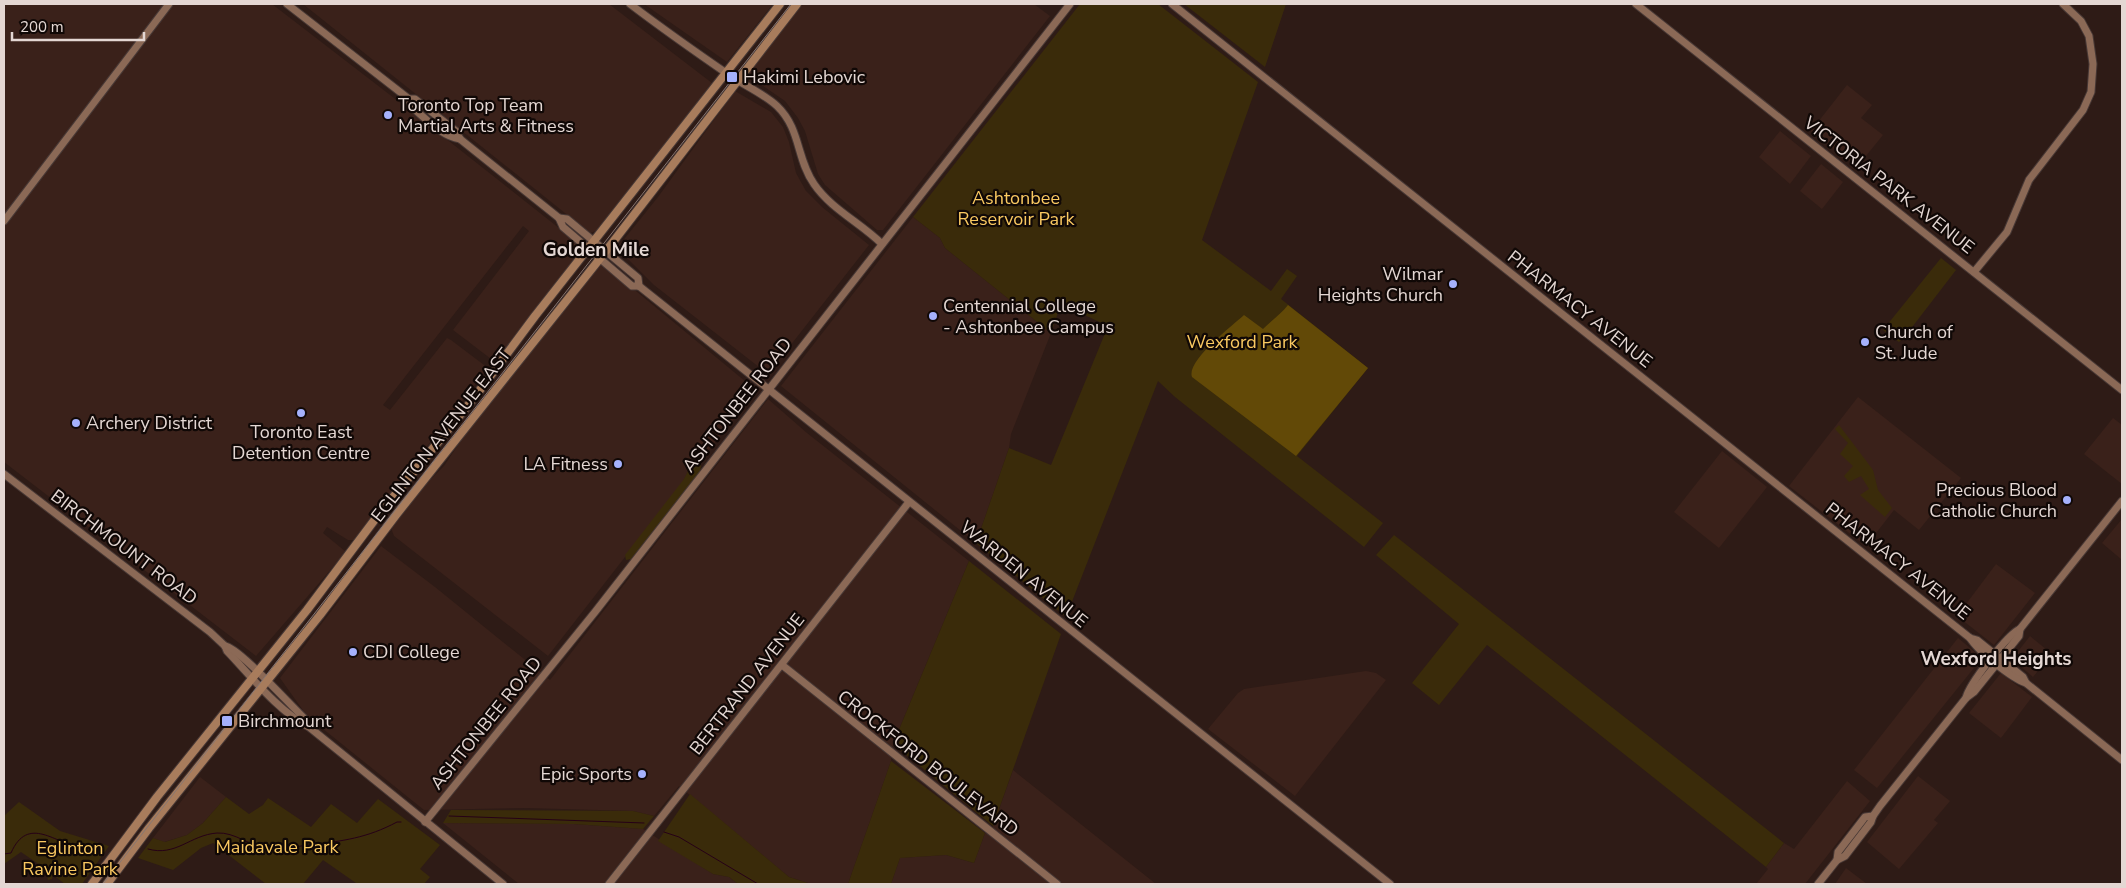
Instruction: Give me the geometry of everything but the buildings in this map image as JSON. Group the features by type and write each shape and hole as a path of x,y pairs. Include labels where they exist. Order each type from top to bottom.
{"main road":[{"name":"EGLINTON AVENUE EAST","path":"92,884 376,518 469,405 535,316 780,4"},
{"name":"EGLINTON AVENUE EAST","path":"107,884 149,828 603,254 797,4"}],"street":[{"path":"4,221 170,4"},
{"name":"WARDEN AVENUE","path":"287,4 409,99 409,106 436,127 450,137 460,139 559,218 567,219 595,242 603,254 632,286 639,286 1390,884"},
{"path":"630,4 776,105 793,128 805,167 813,183 823,195 882,244"},
{"name":"ASHTONBEE ROAD","path":"425,822 595,612 1070,4"},
{"name":"PHARMACY AVENUE","path":"1172,4 1970,638 1977,640 2019,681 2026,683 2122,760"},
{"name":"VICTORIA PARK AVENUE","path":"1636,4 2122,390"},
{"path":"1974,272 2007,232 2029,180 2083,110 2091,92 2093,64 2089,36 2081,21 2063,4"},
{"name":"WARDEN AVENUE","path":"559,218 562,227 590,248 603,254"},
{"name":"BIRCHMOUNT ROAD","path":"4,474 225,646 227,651 255,674 299,722 309,727 503,884"},
{"path":"1818,884 1837,860 1845,856 1871,822 1873,816 1966,698 1974,692 2014,632 2020,629 2122,501"},
{"name":"BERTRAND AVENUE","path":"609,884 909,502"},
{"name":"CROCKFORD BOULEVARD","path":"782,665 1057,884"}],"shaded area":[{"path":"4,4 272,4 583,247 495,362 453,330 529,231 523,226 383,405 390,410 447,338 488,368 354,540 348,540 327,527 323,533 346,552 256,656 4,462"},
{"path":"303,4 609,4 712,83 596,231 590,233"},
{"path":"644,4 773,4 727,62"},
{"path":"803,4 1034,4 1050,16 883,230 877,230 825,185 818,174 805,131 785,101 750,77 751,69"},
{"path":"1847,85 1872,105 1861,118 1883,135 1857,167 1811,131"},
{"path":"735,91 771,112 783,127 789,142 796,173 806,191 822,207 869,245 768,374 654,285 617,248 658,197"},
{"path":"1780,131 1811,156 1790,184 1759,157"},
{"path":"1821,164 1843,182 1822,209 1800,191"},
{"path":"913,217 940,238 945,248 1051,333 1011,434 1009,448 976,543 781,386"},
{"path":"602,263 757,391 702,458 548,656 394,536 391,528 430,480 444,466 468,430 550,325"},
{"path":"1858,397 1961,478 1919,530 1894,510 1866,546 1789,486"},
{"path":"768,399 807,433 969,561 893,744 891,761 848,884 811,884 789,877 679,786 654,816 633,811 527,808 424,810 307,716 280,678 381,546 550,680"},
{"path":"2113,418 2122,425 2122,484 2084,454"},
{"path":"1722,451 1767,487 1719,548 1674,512"},
{"path":"2122,519 2122,560 2102,543"},
{"path":"1996,564 2035,593 1994,645 1957,616"},
{"path":"2030,636 2052,654 2033,677 2012,659"},
{"path":"1958,638 1982,658 1877,788 1854,770"},
{"path":"1366,671 1376,673 1386,680 1295,796 1208,729 1238,693 1244,689"},
{"path":"2001,673 2032,697 2001,738 1969,713"},
{"path":"1013,770 1156,884 891,884 900,858 946,855 974,863 985,833 988,834 993,826"},
{"path":"1918,776 1950,801 1934,820 1938,823 1899,869 1867,842"},
{"path":"200,777 226,797 203,823 187,835 164,842 153,838"},
{"path":"1847,781 1870,801 1805,884 1756,884 1784,843 1794,849"},
{"path":"443,823 574,824 643,829 713,874 729,877 738,884 519,884"},
{"path":"1846,868 1867,884 1835,884"}],"green space":[{"name":"Ashtonbee Reservoir Park","path":"1080,4 1158,4 1258,82 1202,240 1271,291 1287,269 1297,276 1281,299 1368,368 1297,456 1383,523 1364,547 1175,397 1158,381 1066,617 976,543 1009,448 1051,465 1108,326 1061,304 1051,333 945,248 940,238 913,217"},
{"path":"1184,4 1286,4 1265,67"},
{"path":"1941,258 1956,270 1899,342 1883,330"},
{"name":"Wexford Park","path":"1288,305 1368,368 1296,456 1192,377 1192,370 1203,353 1244,315 1263,329"},
{"path":"1839,425 1873,470 1878,490 1892,508 1885,517 1860,495 1869,489 1861,476 1849,482 1844,476 1853,466 1840,454 1848,443 1835,429"},
{"path":"696,461 701,466 700,471 631,559 626,560 625,555 684,479 692,463"},
{"path":"1394,535 1784,843 1766,867 1487,645 1439,705 1412,683 1459,624 1376,555"},
{"path":"969,561 1061,634 993,826 893,744"},
{"path":"891,761 985,833 974,863 946,855 900,858 891,884 848,884"},
{"path":"690,794 789,877 811,884 738,884 729,877 713,874 658,841"},
{"name":"Maidavale Park","path":"226,797 249,814 263,805 268,798 311,827 331,804 357,823 378,799 440,845 420,869 430,877 424,884 355,884 323,860 303,884 266,884 213,843 201,848 173,870 138,858 153,838 165,842 187,835 203,823"},
{"name":"Eglinton Ravine Park","path":"19,802 60,831 109,846 82,884 65,884 53,875 52,879 48,880 47,876 50,873 44,869 43,873 37,869 40,865 21,852 4,864 4,816"},
{"path":"451,810 633,811 654,816 643,829 574,824 443,823"}],"waterway":[{"path":"449,816 644,823"},
{"path":"148,849 167,850 199,837 217,833 224,833 267,849 283,849 354,838 401,822"},
{"path":"664,832 679,837 758,884"},
{"path":"4,854 11,853 18,841 26,835 34,833 43,834 81,848 96,846"}],"tram line":[{"path":"103,884 791,4"}],"place":[{"name":"Hakimi Lebovic","path":"732,77"},
{"name":"Toronto Top Team Martial Arts & Fitness","path":"388,115"},
{"name":"Wilmar Heights Church","path":"1453,284"},
{"name":"Centennial College - Ashtonbee Campus","path":"933,316"},
{"name":"Church of St. Jude","path":"1865,342"},
{"name":"Toronto East Detention Centre","path":"301,413"},
{"name":"Archery District","path":"76,423"},
{"name":"LA Fitness","path":"618,464"},
{"name":"Precious Blood Catholic Church","path":"2067,500"},
{"name":"CDI College","path":"353,652"},
{"name":"Birchmount","path":"227,721"},
{"name":"Epic Sports","path":"642,774"}],"district":[{"name":"Golden Mile","path":"596,250"},
{"name":"Wexford Heights","path":"1996,659"}]}
